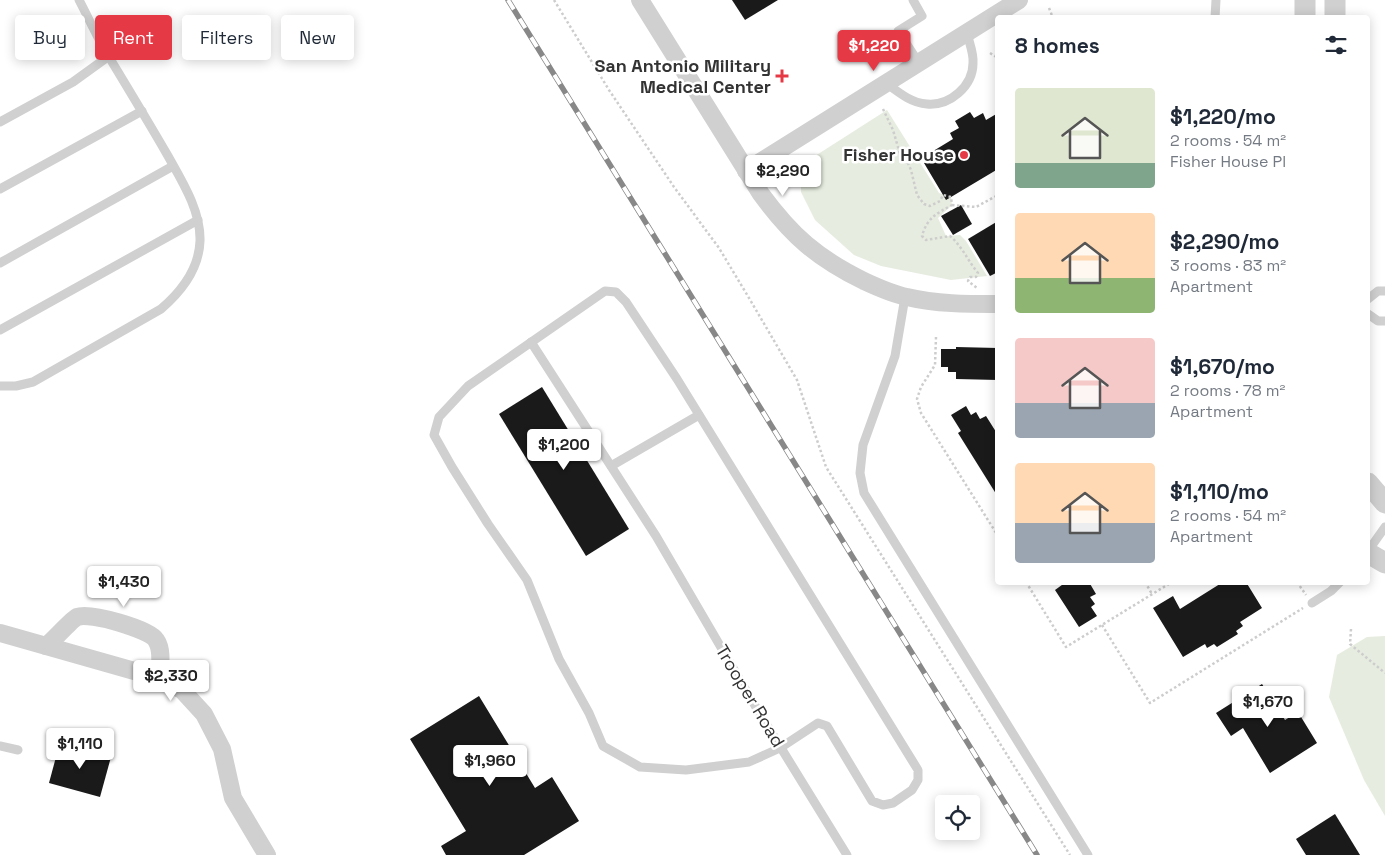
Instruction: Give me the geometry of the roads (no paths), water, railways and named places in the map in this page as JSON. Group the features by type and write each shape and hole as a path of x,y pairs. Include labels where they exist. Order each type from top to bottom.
{"street":[{"path":"640,0 746,171 778,217 796,237 818,255 849,274 874,286 905,297 960,304 995,304"},
{"path":"995,15 1019,0"},
{"path":"1305,15 1306,0"},
{"path":"1335,0 1335,15"},
{"path":"746,171 995,15"},
{"path":"1370,484 1385,503"},
{"path":"1370,553 1385,563"},
{"path":"46,646 77,618 94,616 146,632 155,638 160,646 159,678"},
{"path":"0,633 159,678 182,690 204,714 222,749 233,798 267,855"}],"lane":[{"path":"79,0 95,30"},
{"path":"913,0 922,16 898,31 919,63"},
{"path":"1215,15 1216,0"},
{"path":"886,83 906,98 927,104 950,100 967,85 973,63 967,33"},
{"path":"0,122 73,82 104,60"},
{"path":"0,386 16,386 32,382 161,308 170,301 187,281 194,267 200,241 198,220 173,166 111,60"},
{"path":"0,189 142,111"},
{"path":"0,263 173,166"},
{"path":"0,330 198,220"},
{"path":"605,291 616,292 631,310 699,415 918,770 918,780 912,790 893,803 883,805 872,801 827,726 818,723 780,748 749,762 686,770 640,767 603,746 589,713 559,659 527,580 483,516 434,435 439,417 468,386 531,342 605,291"},
{"path":"1370,297 1378,291 1385,291"},
{"path":"905,297 895,356 862,445 860,473 864,493 1088,855"},
{"path":"1370,315 1378,321 1385,321"},
{"name":"Trooper Road","path":"531,342 656,536 780,748 847,855"},
{"path":"611,466 699,415"},
{"path":"1370,549 1385,527"},
{"path":"1312,603 1337,585"},
{"path":"0,746 18,750"}],"railway":[{"path":"508,0 1037,855"}],"place":[{"name":"San Antonio Military Medical Center","path":"782,76"},
{"name":"Fisher House","path":"964,155"}]}
